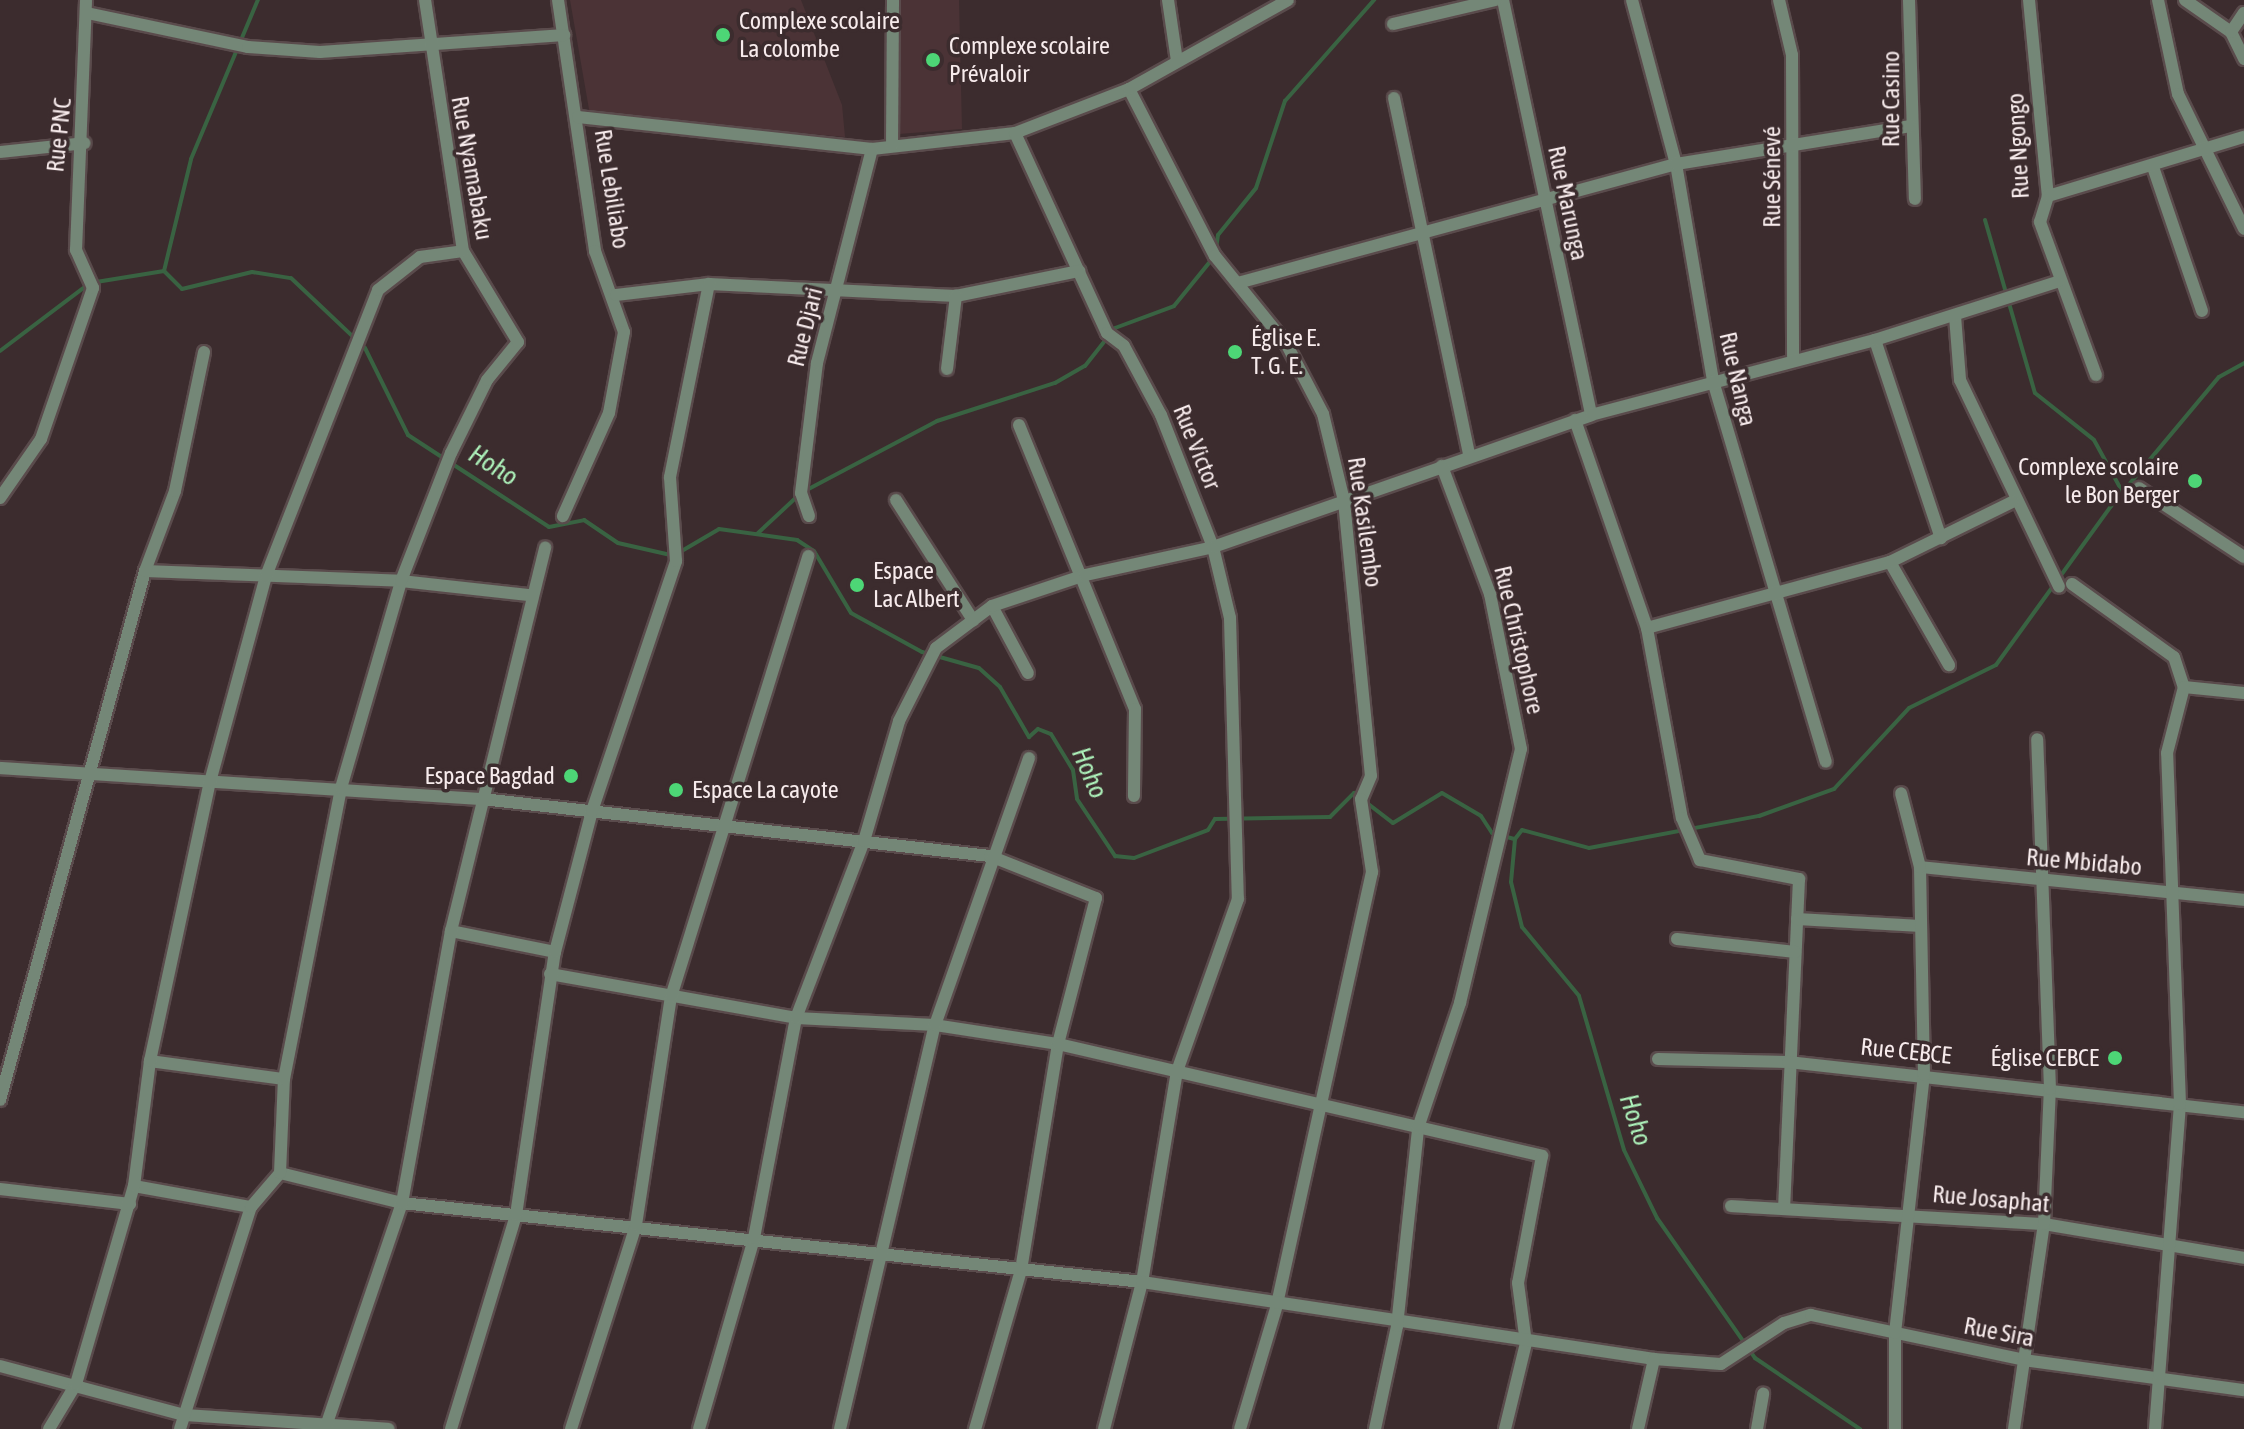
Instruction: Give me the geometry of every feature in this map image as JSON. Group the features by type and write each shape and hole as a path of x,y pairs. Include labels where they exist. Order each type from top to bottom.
{"street":[{"name":"Rue Nyamabaku","path":"401,581 449,458 487,380 518,342 463,251 429,44 425,0"},
{"name":"Rue Lebiliabo","path":"558,0 578,117 595,251 616,295 624,332 609,413 563,516"},
{"path":"892,146 893,0"},
{"path":"1168,0 1177,61"},
{"path":"578,117 872,149 1015,133 1129,89 1288,0"},
{"path":"1393,24 1495,0"},
{"name":"Rue Marunga","path":"1503,0 1591,415"},
{"name":"Rue Nanga","path":"1632,0 1676,164 1713,381 1773,596 1826,762"},
{"name":"Rue Sénevé","path":"1779,0 1792,55 1793,356"},
{"name":"Rue Casino","path":"1909,0 1915,199"},
{"name":"Rue Ngongo","path":"2029,0 2048,196 2040,222 2057,282 2096,375"},
{"path":"2158,0 2178,94 2209,151 2244,229"},
{"path":"2185,0 2231,32 2244,59"},
{"path":"86,6 248,47 320,52 564,35"},
{"name":"Rue PNC","path":"0,498 41,439 93,288 76,250 75,198 85,143 86,6"},
{"path":"2231,32 2244,13"},
{"name":"Rue Kasilembo","path":"1129,89 1215,256 1287,345 1323,414 1344,501 1371,776 1361,799 1372,872 1318,1101"},
{"path":"1394,98 1469,454"},
{"path":"1238,283 1420,231 1676,164 1911,126"},
{"name":"Rue Victor","path":"1015,133 1107,333 1124,346 1161,415 1213,547 1230,618 1242,835 1238,899 1177,1071 1142,1282 1104,1429"},
{"path":"2048,196 2209,151 2244,137"},
{"path":"0,152 85,143"},
{"name":"Rue Djari","path":"809,516 801,493 817,363 872,149"},
{"path":"2153,167 2202,311"},
{"path":"49,1429 76,1384 130,1204 150,1061 210,782 266,576 356,339 393,273 420,257 463,251"},
{"path":"616,295 709,284 836,293 956,296 1079,271"},
{"path":"699,1429 754,1238 796,1018 864,841 899,721 936,648 992,606 1085,575 1213,547 1469,454 1575,420 1793,356 1875,340 2057,282"},
{"path":"451,1429 516,1215 555,952 592,811 676,561 670,477 709,284"},
{"path":"947,369 956,296"},
{"path":"1955,316 1960,380 2012,502 2060,583 2174,657 2184,687 2167,753 2178,891 2180,1104 2173,1249 2155,1429"},
{"path":"1875,340 1941,538"},
{"path":"0,1100 4,1070 145,571 175,491 204,352"},
{"path":"1575,420 1647,628 1682,818 1696,842 1700,860 1799,879 1788,1062 1784,1207"},
{"path":"1019,425 1085,575 1135,709 1134,796"},
{"name":"Rue Christophore","path":"1375,1429 1397,1326 1418,1128 1460,1003 1521,749 1490,594 1442,466"},
{"path":"2139,488 2244,557"},
{"path":"896,500 973,620"},
{"path":"1647,628 1890,562 2012,502"},
{"path":"326,1424 402,1203 451,931 528,595 545,547"},
{"path":"571,1429 636,1225 671,997 721,825 808,556"},
{"path":"1890,562 1949,665"},
{"path":"145,571 401,581 528,595"},
{"path":"180,1429 251,1207 280,1173 284,1079 341,788 401,581"},
{"path":"992,606 1028,673"},
{"path":"2184,687 2244,693"},
{"path":"2014,1429 2044,1224 2050,1089 2045,882 2037,739"},
{"path":"840,1429 935,1025 990,856 1029,758"},
{"path":"0,768 482,799 864,841 990,856 1096,898 1058,1044 1021,1270 975,1429"},
{"path":"1895,1429 1895,1333 1912,1214 1924,1075 1920,867 1901,793"},
{"name":"Rue Mbidabo","path":"1920,867 2244,900"},
{"path":"1797,919 1921,926"},
{"path":"451,931 555,952"},
{"path":"1677,939 1795,952"},
{"path":"550,974 796,1018 935,1025 1058,1044 1318,1101 1542,1156 1518,1283 1526,1343 1505,1429"},
{"name":"Rue CEBCE","path":"1658,1059 1788,1062 2244,1112"},
{"path":"150,1061 284,1079"},
{"path":"1240,1429 1277,1305 1318,1101"},
{"path":"280,1173 402,1203 636,1225 1142,1282 1397,1326 1654,1359 1638,1429"},
{"path":"134,1186 251,1207"},
{"path":"0,1189 130,1204"},
{"name":"Rue Josaphat","path":"1731,1206 1912,1214 2044,1224 2173,1249 2244,1258"},
{"name":"Rue Sira","path":"1654,1359 1721,1364 1750,1349 1784,1323 1811,1315 2024,1360 2244,1390"},
{"path":"0,1366 184,1415 389,1429"},
{"path":"1757,1429 1763,1394"}],"shaded area":[{"path":"570,0 801,0 842,105 845,137 590,115"},
{"path":"899,0 959,0 962,129 899,134"}],"waterway":[{"path":"164,271 191,159 258,0"},
{"path":"1216,249 1218,235 1256,188 1285,101 1374,0"},
{"path":"1985,220 2035,393 2094,440 2123,493"},
{"path":"757,534 801,493 937,421 1055,383 1085,366 1115,328 1174,306 1213,258"},
{"name":"Hoho","path":"164,271 182,289 252,272 291,278 365,348 408,435 549,527 584,520 618,543 671,555"},
{"name":"Hoho","path":"0,351 90,283 164,271"},
{"path":"1515,839 1522,830 1589,848 1759,816 1834,789 1909,708 1996,665 2111,506 2219,377 2244,363"},
{"name":"Hoho","path":"680,552 719,529 797,540 814,551 851,613 922,652 979,668 1000,687 1029,737 1038,729 1051,734 1073,770 1077,799 1115,856 1134,858 1208,830 1215,819 1330,817 1354,793 1393,823 1442,793 1481,816 1492,833 1515,839"},
{"name":"Hoho","path":"1515,839 1511,882 1522,927 1579,996 1624,1150 1657,1218 1755,1358 1860,1429"}],"place":[{"name":"Complexe scolaire La colombe","path":"723,35"},
{"name":"Complexe scolaire Prévaloir","path":"933,60"},
{"name":"Église E. T. G. E.","path":"1235,352"},
{"name":"Complexe scolaire le Bon Berger","path":"2195,481"},
{"name":"Espace Lac Albert","path":"857,585"},
{"name":"Espace Bagdad","path":"571,776"},
{"name":"Espace La cayote","path":"676,790"},
{"name":"Église CEBCE","path":"2115,1058"}]}
